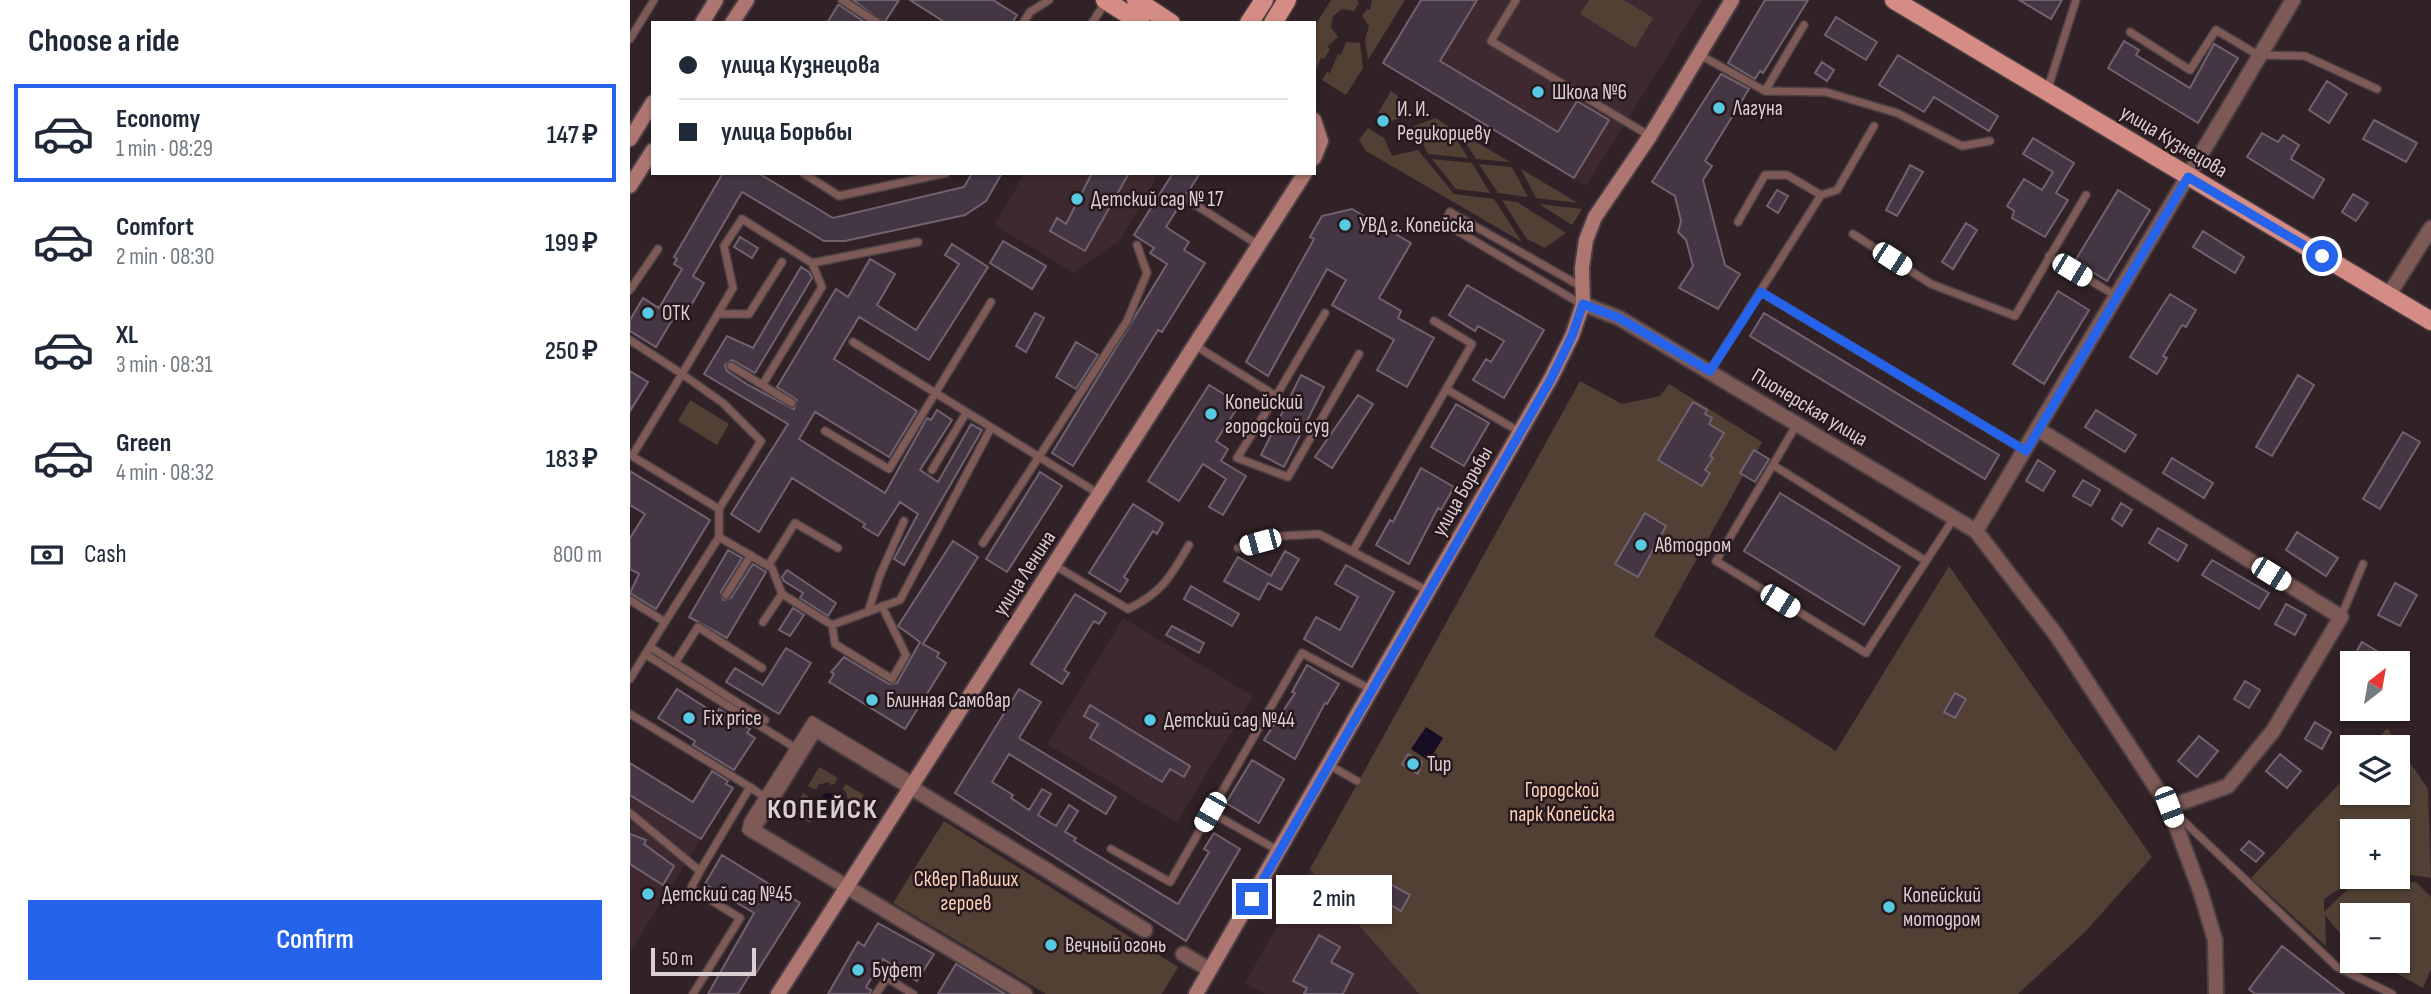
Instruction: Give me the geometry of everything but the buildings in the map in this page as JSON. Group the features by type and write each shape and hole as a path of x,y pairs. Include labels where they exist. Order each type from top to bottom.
{"main road":[{"path":"1106,0 1138,21"},
{"path":"1136,0 1168,21"},
{"path":"1251,21 1264,0"},
{"path":"1274,21 1287,0"},
{"name":"улица Кузнецова","path":"1894,0 2431,321"}],"street":[{"path":"703,21 716,0"},
{"path":"733,21 747,0"},
{"name":"улица Борьбы","path":"1196,994 1373,690 1572,336 1583,304 1586,240 1595,217 1650,136 1732,0"},
{"path":"2216,994 2215,940 2202,893 2169,807 2057,636 1976,531 2118,298 2258,55 2293,0"},
{"path":"630,139 635,119 651,104"},
{"path":"1316,126 1321,141 1316,153"},
{"path":"630,186 651,153"},
{"name":"улица Ленина","path":"778,994 1304,175"},
{"path":"2389,296 2431,228"},
{"name":"Пионерская улица","path":"1583,304 1619,318 1976,531"},
{"path":"2039,430 2341,617 2273,731 2228,786 2169,807"},
{"path":"1025,994 845,890 752,830 815,729 912,785 1145,930"},
{"path":"1183,954 1210,970"}],"lane":[{"path":"630,39 654,0"},
{"path":"842,0 875,21"},
{"path":"1024,21 1030,12 1049,0"},
{"path":"1093,21 1106,0"},
{"path":"1516,0 1491,41 1650,136"},
{"path":"2047,92 2076,0"},
{"path":"1765,92 1804,26"},
{"path":"2130,32 2190,70 2216,30 2258,55 2305,56 2377,89"},
{"path":"1699,54 1765,92 1826,92 1897,113 1962,146 1990,141"},
{"path":"1710,371 1821,195 1837,190 1874,126"},
{"path":"806,175 839,197 937,175"},
{"path":"1738,222 1765,175 1787,175 1821,195"},
{"path":"1853,234 1931,284 2015,316 2086,195"},
{"path":"1188,200 1260,246"},
{"path":"1582,288 1450,212 1444,223 1583,304"},
{"path":"719,509 632,456 733,288 724,246 742,219 812,263 822,287 763,384"},
{"path":"812,263 918,242"},
{"path":"984,543 1127,321 1147,273 1137,245"},
{"path":"630,290 658,249"},
{"path":"2049,256 2118,298"},
{"path":"718,314 749,314 782,262"},
{"path":"1761,292 2026,451"},
{"path":"825,430 888,469 991,302"},
{"path":"1325,313 1237,458 1288,477 1359,354"},
{"path":"1353,551 1472,344 1434,321"},
{"path":"630,340 723,403 761,440 719,509 719,537 630,679"},
{"path":"853,342 1100,495"},
{"path":"1196,346 1276,396"},
{"path":"731,366 792,403"},
{"path":"1446,389 1520,432"},
{"path":"932,470 967,413"},
{"path":"1797,423 1716,561 1866,653 1954,518"},
{"path":"832,625 900,600 991,428"},
{"path":"1773,465 1926,561"},
{"path":"868,612 880,575 904,521"},
{"path":"768,566 795,523 838,548"},
{"path":"1238,548 1281,536 1320,534 1428,592"},
{"path":"719,537 772,568 782,594 832,625 835,644 892,679 906,655 882,606"},
{"path":"1054,565 1128,609 1152,598 1171,577 1189,545"},
{"path":"726,595 751,555"},
{"path":"2341,617 2363,564"},
{"path":"763,622 782,594"},
{"path":"630,600 665,622"},
{"path":"675,663 698,627 762,668"},
{"path":"648,651 675,663 765,720"},
{"path":"648,651 794,747"},
{"path":"1111,849 1170,882 1302,653 1373,690"},
{"path":"630,714 763,796"},
{"path":"845,890 746,830 748,821 794,747 812,720 912,785"},
{"path":"1329,765 1357,781"},
{"path":"693,994 740,919 691,888 750,787"},
{"path":"2169,807 2337,967 2392,994"},
{"path":"1210,812 1279,851"},
{"path":"630,813 700,871"},
{"path":"876,994 887,978 913,994"}],"shaded area":[{"name":"Школа №6","path":"1421,0 1702,0 1586,186 1383,63"},
{"name":"Детский сад № 17","path":"1024,175 1158,175 1121,239 1074,273 994,225"},
{"name":"Детский сад №44","path":"1123,618 1253,696 1177,823 1047,744"},
{"path":"1426,727 1443,738 1429,761 1411,749"},
{"path":"825,793 833,793 839,803 833,813 825,813 819,807 819,799"},
{"name":"Детский сад №45","path":"630,795 701,839 631,950 630,950"},
{"path":"1310,869 1419,994 1265,994 1245,983"}],"green space":[{"path":"1331,0 1357,0 1359,3 1354,11 1342,9 1333,16 1331,27 1338,37 1327,47 1330,49 1324,59 1321,58 1316,69 1316,24"},
{"path":"1372,0 1405,0 1368,60 1365,40 1369,26 1362,16 1367,9 1370,10"},
{"path":"1589,0 1624,0 1653,18 1635,48 1580,14"},
{"path":"1346,42 1360,43 1363,68 1346,95 1322,80 1327,72 1330,73"},
{"path":"1391,91 1397,95 1404,117 1391,121 1378,113"},
{"path":"1436,118 1448,126 1468,158 1428,154 1414,126"},
{"path":"1368,128 1384,138 1392,156 1418,150 1454,194 1494,199 1522,242 1366,151 1359,140"},
{"path":"1459,132 1510,162 1476,159"},
{"path":"1432,159 1472,163 1490,193 1456,189"},
{"path":"1479,164 1512,167 1528,197 1498,193"},
{"path":"1521,169 1578,203 1536,198"},
{"path":"1502,200 1517,202 1566,233 1545,248 1527,239"},
{"path":"1539,204 1582,209 1572,225"},
{"name":"Городской парк Копейска","path":"1580,381 1622,404 1660,396 1669,384 1762,442 1654,636 1836,751 1949,566 2152,857 2085,932 2018,994 1419,994 1310,869"},
{"path":"690,400 729,424 717,445 678,421"},
{"path":"2387,728 2392,735 2381,735"},
{"path":"2410,762 2428,789 2431,878 2410,875 2410,819 2340,819 2340,888 2324,899 2324,912 2348,889 2410,889 2410,882 2416,882 2431,897 2431,969 2423,988 2396,973 2410,973 2410,903 2340,903 2340,933 2325,915 2326,946 2251,878 2340,783 2340,805 2410,805"},
{"path":"819,767 838,778 834,784 830,785 829,782 817,785 818,788 814,789 808,786"},
{"path":"846,784 864,795 853,813 846,806 849,804 846,792 842,789"},
{"path":"803,793 809,797 810,801 806,802 809,814 814,817 810,823 792,812"},
{"name":"Сквер Павших героев","path":"944,821 1178,967 1162,994 1046,994 893,903"}],"place":[{"name":"Школа №6","path":"1538,92"},
{"name":"Лагуна","path":"1719,108"},
{"name":"И. И. Редикорцеву","path":"1383,121"},
{"name":"Детский сад № 17","path":"1077,199"},
{"name":"УВД г. Копейска","path":"1345,225"},
{"name":"ОТК","path":"648,313"},
{"name":"Копейский городской суд","path":"1211,414"},
{"name":"Автодром","path":"1641,545"},
{"name":"Блинная Самовар","path":"872,700"},
{"name":"Fix price","path":"689,718"},
{"name":"Детский сад №44","path":"1150,720"},
{"name":"Тир","path":"1413,764"},
{"name":"Детский сад №45","path":"648,894"},
{"name":"Копейский мотодром","path":"1889,907"},
{"name":"Вечный огонь","path":"1051,945"},
{"name":"Буфет","path":"858,970"}],"district":[{"name":"КОПЕЙСК","path":"823,808"}],"route":[{"path":"1252,899 1551,379 1572,336 1583,304 1619,318 1710,371 1761,292 2026,451 2188,177 2322,256"}]}
